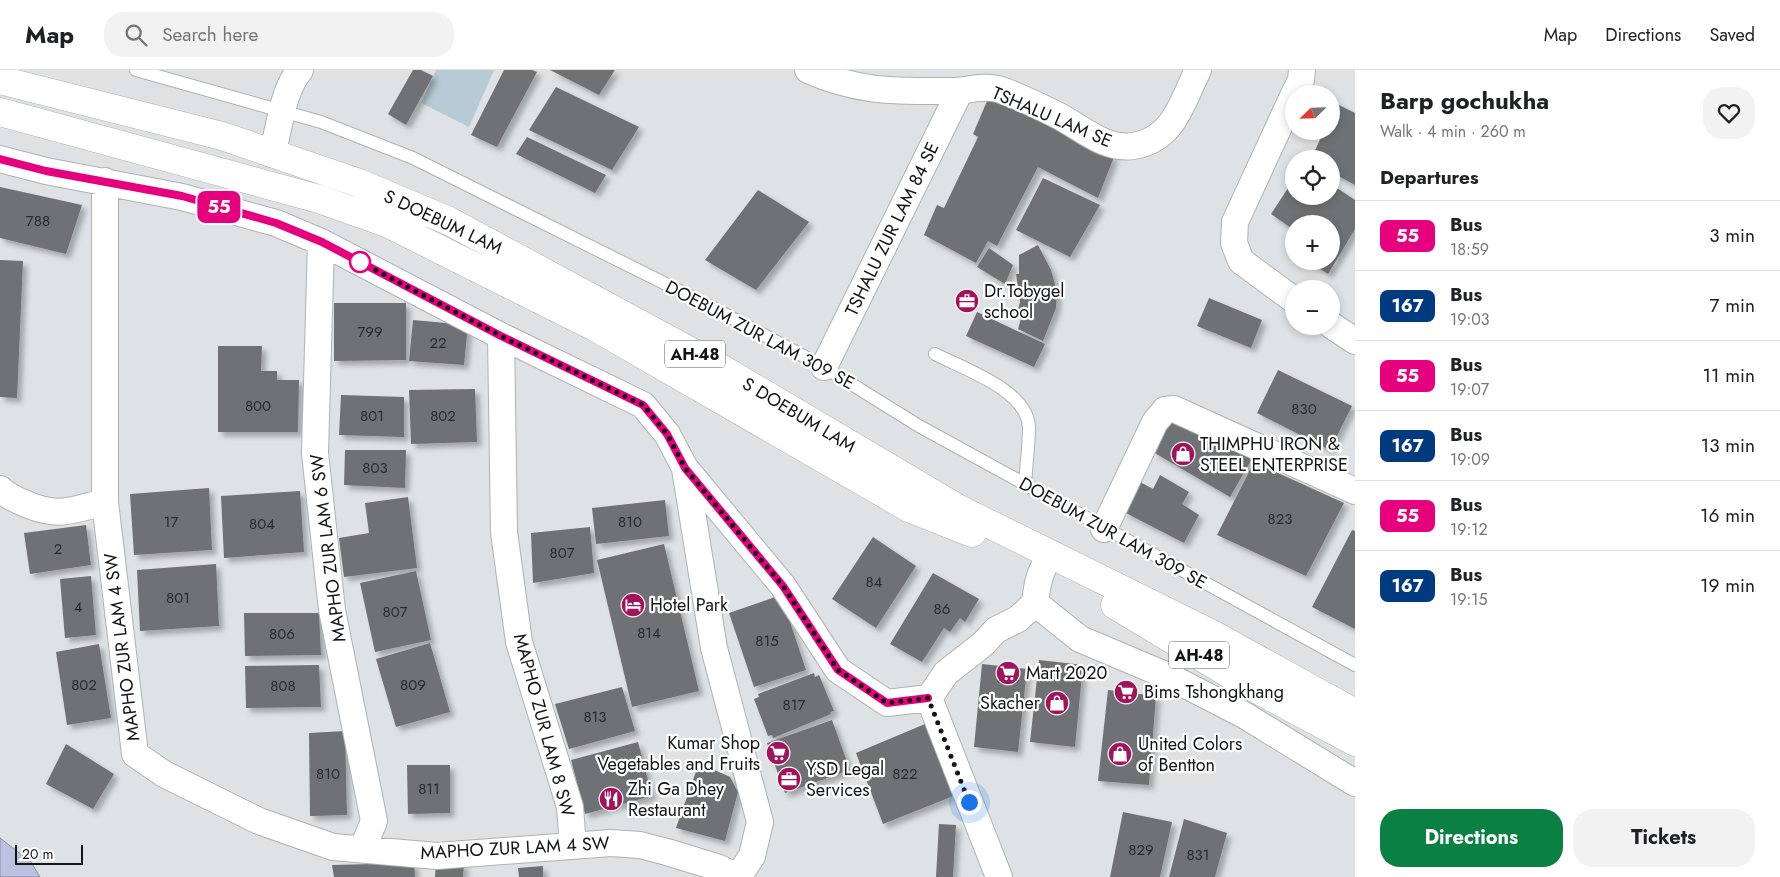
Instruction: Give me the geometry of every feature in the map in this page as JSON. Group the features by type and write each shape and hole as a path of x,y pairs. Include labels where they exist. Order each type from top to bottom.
{"highway":[{"name":"S DOEBUM LAM","path":"0,80 222,136 358,183 449,221 712,363 916,485 1049,559 1238,679 1355,742"},
{"name":"S DOEBUM LAM","path":"0,112 319,199 387,223 595,327 909,508 1049,559 1212,634 1355,713"}],"street":[{"path":"272,154 282,110 294,77 300,70"},
{"name":"TSHALU LAM SE","path":"808,70 833,81 869,89 960,91 984,88 997,89 1058,115 1098,140 1132,146 1158,137 1170,128 1198,70"},
{"path":"1298,85 1302,70"},
{"name":"TSHALU ZUR LAM 84 SE","path":"824,367 960,91"},
{"path":"1285,114 1235,222 1234,243 1241,261 1285,293"},
{"path":"0,159 46,171 182,196 276,223 322,242 501,336 643,405 667,434 685,468 783,586 838,670 887,703 928,698 946,673 983,644 996,630 1018,619 1035,602 1038,582 1049,559"},
{"name":"MAPHO ZUR LAM 4 SW","path":"105,181 105,502 135,754 164,774 258,822 333,847 363,848 437,856 611,843 640,845 719,868 737,877"},
{"name":"MAPHO ZUR LAM 6 SW","path":"322,242 315,453 332,610 374,821 363,848"},
{"path":"1340,331 1355,341"},
{"name":"MAPHO ZUR LAM 8 SW","path":"501,336 504,532 519,642 570,807 573,846"},
{"path":"1104,528 1155,422 1165,410 1174,409 1355,491"},
{"path":"685,468 714,648 760,822 752,856 737,877"},
{"path":"0,488 8,496 46,512 66,512 105,502"},
{"path":"1035,602 1080,639 1170,677 1244,715 1355,784"},
{"path":"928,698 999,877"}],"lane":[{"name":"DOEBUM ZUR LAM 309 SE","path":"136,70 321,122 413,158 702,302 824,367 919,426 1355,665"},
{"path":"935,354 1011,393 1024,408 1029,425 1025,485"}],"shaded area":[{"path":"436,70 494,70 469,127 421,103"}],"water":[{"path":"0,838 31,862 40,877 0,877"}],"building":[{"path":"413,70 421,70 433,76 406,125 388,114"},
{"path":"504,70 532,70 537,72 497,147 471,135"},
{"path":"550,70 615,70 599,95"},
{"path":"556,87 639,127 612,170 529,130"},
{"path":"990,94 1114,157 1098,198 1038,167 997,246 988,241 976,263 924,235 937,205 944,208 978,137 973,134"},
{"path":"1340,106 1355,113 1355,185 1340,177 1340,150 1315,150 1320,140 1340,140"},
{"path":"527,137 606,175 595,193 516,154"},
{"path":"1043,178 1100,205 1070,257 1016,230"},
{"path":"0,187 82,205 66,254 0,238"},
{"path":"758,190 809,222 756,290 705,260"},
{"path":"1340,190 1355,200 1355,229 1340,254 1340,215 1285,215 1285,224 1271,214 1285,193 1285,205 1340,205"},
{"path":"1038,245 1051,270 1057,292 1056,308 1043,341 1018,329 1022,315 1017,314 1020,302 1016,274 1019,274 1019,255"},
{"path":"989,248 1013,265 1005,284 977,267"},
{"path":"0,260 23,261 17,398 0,397"},
{"path":"1322,270 1330,270 1328,274"},
{"path":"1209,298 1262,320 1251,348 1197,326"},
{"path":"334,303 406,303 406,360 334,361"},
{"path":"977,312 1045,344 1034,367 966,336"},
{"path":"413,320 468,325 464,365 409,361"},
{"path":"218,346 262,346 261,371 277,371 277,380 299,380 298,432 218,432"},
{"path":"1278,370 1352,406 1330,450 1257,413"},
{"path":"475,389 477,442 411,444 409,390"},
{"path":"341,395 404,397 404,437 339,435"},
{"path":"1176,412 1253,457 1230,497 1153,452"},
{"path":"345,450 406,450 405,488 344,485"},
{"path":"1254,462 1344,503 1306,576 1217,535"},
{"path":"1160,475 1189,492 1182,504 1199,515 1184,543 1124,512 1140,482 1153,489"},
{"path":"209,488 212,550 134,555 130,494"},
{"path":"300,491 304,552 224,558 221,496"},
{"path":"408,497 417,568 344,577 339,538 369,533 365,503"},
{"path":"665,500 669,536 596,544 592,508"},
{"path":"86,525 91,565 30,574 24,533"},
{"path":"590,527 594,573 533,583 531,533"},
{"path":"1352,530 1355,531 1355,629 1312,607"},
{"path":"873,537 916,566 876,628 832,599"},
{"path":"664,544 699,691 632,707 597,560"},
{"path":"216,564 219,626 140,631 137,570"},
{"path":"416,571 431,640 375,652 360,583"},
{"path":"933,573 979,599 965,622 960,618 950,632 944,628 922,662 890,644"},
{"path":"91,576 96,635 65,638 60,579"},
{"path":"781,595 806,670 754,687 729,613"},
{"path":"244,613 319,613 321,655 245,656"},
{"path":"430,643 450,712 396,727 376,659"},
{"path":"99,644 111,718 67,725 56,652"},
{"path":"1039,660 1083,665 1075,747 1030,742"},
{"path":"982,664 1027,669 1018,752 974,747"},
{"path":"319,665 321,707 246,708 245,666"},
{"path":"814,673 815,677 819,675 834,711 830,712 831,714 773,738 772,735 768,736 754,699 759,697 758,694"},
{"path":"622,687 635,731 569,749 555,704"},
{"path":"1108,690 1156,696 1149,785 1098,781"},
{"path":"832,720 850,770 785,793 767,743"},
{"path":"925,724 956,795 883,824 856,753"},
{"path":"345,731 347,815 310,816 309,733"},
{"path":"638,742 652,796 585,814 571,760"},
{"path":"66,744 114,774 93,809 46,784"},
{"path":"699,763 730,777 738,792 725,841 676,828"},
{"path":"407,765 450,765 450,813 408,814"},
{"path":"1123,812 1172,822 1160,877 1110,877"},
{"path":"1184,819 1227,833 1215,877 1169,877"},
{"path":"939,824 956,825 953,877 936,877"},
{"path":"414,863 415,877 334,877 332,865"},
{"path":"436,863 464,864 463,877 435,877"},
{"path":"543,866 543,877 519,877 518,868"}],"bus line":[{"name":"55","path":"0,159 46,171 182,196 276,223 322,242 501,336 643,405 667,434 685,468 783,586 838,670 887,703 928,698"}],"place":[{"name":"Dr.Tobygel school","path":"967,301"},
{"name":"THIMPHU IRON & STEEL ENTERPRISE","path":"1183,454"},
{"name":"Hotel Park","path":"633,605"},
{"name":"Mart 2020","path":"1008,673"},
{"name":"Bims Tshongkhang","path":"1126,692"},
{"name":"Skacher","path":"1057,703"},
{"name":"Kumar Shop Vegetables and Fruits","path":"778,753"},
{"name":"United Colors of Bentton","path":"1120,754"},
{"name":"YSD Legal Services","path":"789,779"},
{"name":"Zhi Ga Dhey Restaurant","path":"611,799"}],"route":[{"path":"360,262 501,336 643,405 667,434 685,468 783,586 838,670 887,703 928,698 969,802"}]}
